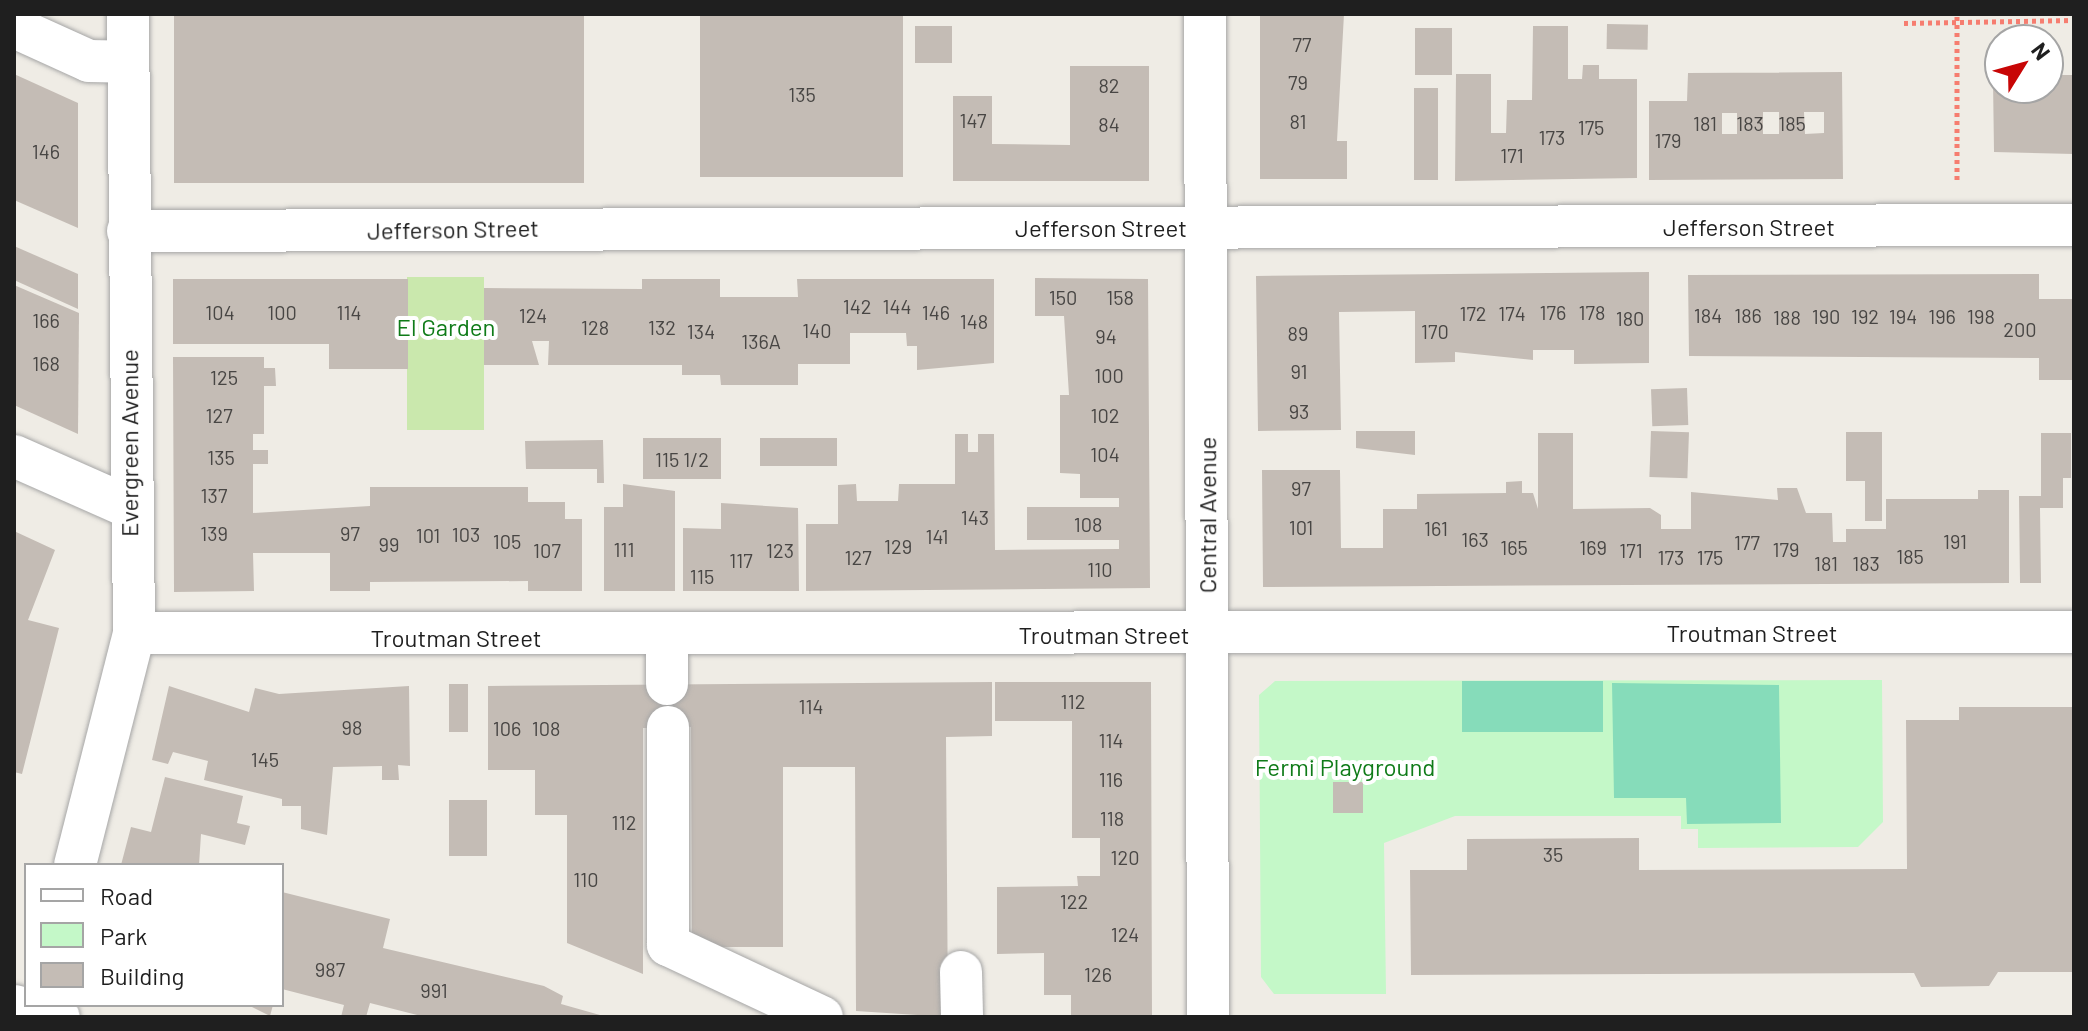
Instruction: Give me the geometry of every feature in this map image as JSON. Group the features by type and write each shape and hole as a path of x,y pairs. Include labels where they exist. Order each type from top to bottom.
{"street":[{"name":"Evergreen Avenue","path":"76,863 134,633 129,507 128,14"},
{"name":"Central Avenue","path":"1205,14 1208,1017"},
{"path":"14,27 89,61 128,62"},
{"name":"Jefferson Street","path":"128,231 2074,225"},
{"path":"14,456 129,507"},
{"name":"Troutman Street","path":"134,633 667,638 2074,632"},
{"path":"667,638 667,684"},
{"path":"668,727 668,945 822,1017"},
{"path":"961,972 962,1017"}],"path":[{"path":"1904,23 1957,18 2074,20"},
{"path":"1957,18 1957,180"}],"green space":[{"name":"El Garden","path":"407,277 484,277 484,430 407,430"},
{"name":"Fermi Playground","path":"1882,680 1883,822 1858,847 1698,848 1698,829 1681,829 1681,816 1455,816 1384,843 1386,994 1274,994 1261,977 1259,695 1275,681"},
{"path":"1462,681 1603,681 1603,732 1462,732"},
{"path":"1612,683 1779,685 1781,823 1687,824 1686,798 1614,798"}],"building":[{"path":"174,14 584,14 584,183 174,183"},
{"path":"700,14 903,14 903,177 700,177"},
{"path":"1260,14 1344,14 1337,141 1347,141 1347,179 1260,179"},
{"path":"1607,24 1648,25 1648,50 1607,49"},
{"path":"915,26 952,26 952,63 915,63"},
{"path":"1533,26 1568,26 1568,79 1582,79 1583,65 1599,65 1599,79 1637,79 1637,178 1455,181 1456,74 1491,74 1491,133 1506,133 1507,100 1532,100"},
{"path":"1415,28 1452,28 1452,75 1415,75"},
{"path":"1070,66 1149,66 1149,181 953,181 953,96 992,96 992,144 1070,145"},
{"path":"1842,72 1843,179 1649,180 1649,101 1687,101 1688,73","holes":["1763,112 1779,112 1779,134 1763,134","1804,112 1824,112 1824,133 1805,134","1722,113 1737,113 1737,134 1722,134"]},
{"path":"14,74 78,103 78,228 14,200"},
{"path":"2064,75 2074,75 2074,154 1994,152 1993,104 2064,104"},
{"path":"1414,88 1438,88 1438,180 1414,180"},
{"path":"14,246 78,274 78,309 14,280"},
{"path":"1649,272 1649,363 1574,364 1574,350 1533,350 1533,360 1455,352 1455,362 1415,363 1415,311 1339,312 1341,430 1258,431 1256,276"},
{"path":"2039,274 2039,299 2074,299 2074,380 2039,380 2039,358 1689,356 1688,275"},
{"path":"1035,278 1148,279 1150,588 806,591 806,524 838,524 838,485 856,484 857,501 898,501 899,484 955,484 955,434 968,434 968,452 978,452 978,434 994,434 995,550 1119,549 1119,540 1027,540 1027,507 1119,507 1119,498 1080,498 1080,474 1060,473 1060,395 1069,395 1064,316 1035,316"},
{"path":"173,279 408,279 408,369 329,369 329,344 173,344"},
{"path":"642,279 720,279 720,297 798,297 797,279 994,279 994,363 917,370 917,346 907,346 906,333 850,333 850,364 798,364 798,385 721,385 720,375 682,375 682,365 548,365 549,341 532,341 539,365 484,365 484,288 642,289"},
{"path":"14,285 79,313 78,434 14,405"},
{"path":"173,357 264,357 264,368 275,368 276,386 264,386 264,434 253,434 253,450 268,450 268,464 253,464 253,513 370,506 370,487 528,487 528,502 565,502 565,519 582,519 582,591 528,591 528,581 370,582 370,591 330,591 330,553 253,553 254,591 174,592"},
{"path":"1687,388 1688,425 1652,426 1651,389"},
{"path":"1356,431 1415,431 1415,455 1356,448"},
{"path":"1651,431 1689,432 1687,478 1649,477"},
{"path":"1846,432 1882,432 1882,521 1865,521 1865,481 1846,481"},
{"path":"1538,433 1573,433 1573,509 1650,508 1661,515 1661,529 1691,529 1691,492 1778,500 1777,488 1797,488 1806,513 1832,513 1833,542 1846,542 1846,529 1886,529 1886,499 1978,499 1978,490 2009,490 2009,583 1263,587 1262,470 1340,470 1341,548 1383,548 1383,509 1417,509 1417,494 1506,493 1506,482 1522,481 1522,493 1533,493 1538,509"},
{"path":"2041,433 2071,433 2071,478 2063,478 2063,508 2040,508 2041,583 2020,583 2019,496 2041,496"},
{"path":"643,438 721,438 721,479 643,479"},
{"path":"760,438 837,438 837,466 760,466"},
{"path":"603,440 604,483 597,483 597,469 526,469 525,441"},
{"path":"623,484 675,491 675,591 604,591 604,507 623,507"},
{"path":"721,503 798,508 799,591 683,591 683,528 721,529"},
{"path":"14,531 55,550 28,620 59,628 22,774 14,772"},
{"path":"992,682 992,736 946,737 948,1017 856,1011 855,767 783,767 783,947 692,947 691,727 643,728 643,974 567,943 567,815 535,815 535,770 488,770 488,686"},
{"path":"995,682 1151,682 1152,1017 1071,1017 1071,995 1044,995 1044,953 997,954 997,887 1078,886 1077,876 1100,876 1100,838 1072,838 1072,721 995,721"},
{"path":"449,684 468,684 468,732 449,732"},
{"path":"169,686 249,712 255,688 279,694 409,686 410,766 398,765 399,780 382,780 382,766 333,767 327,835 301,829 301,806 282,806 282,799 204,780 208,761 173,752 168,764 152,760"},
{"path":"1959,707 2074,707 2074,972 1998,972 1989,986 1921,987 1914,973 1411,975 1410,870 1467,870 1467,839 1639,838 1639,870 1907,869 1906,720 1959,720"},
{"path":"165,777 243,796 237,823 250,826 245,845 201,834 199,863 122,863 131,827 151,832"},
{"path":"1333,782 1363,782 1363,813 1333,813"},
{"path":"449,800 487,800 487,856 449,856"},
{"path":"284,892 390,919 383,948 544,986 563,996 561,1004 607,1017 425,1017 370,1003 366,1017 341,1017 344,1005 284,990"},
{"path":"252,1007 272,1007 270,1016"}]}
